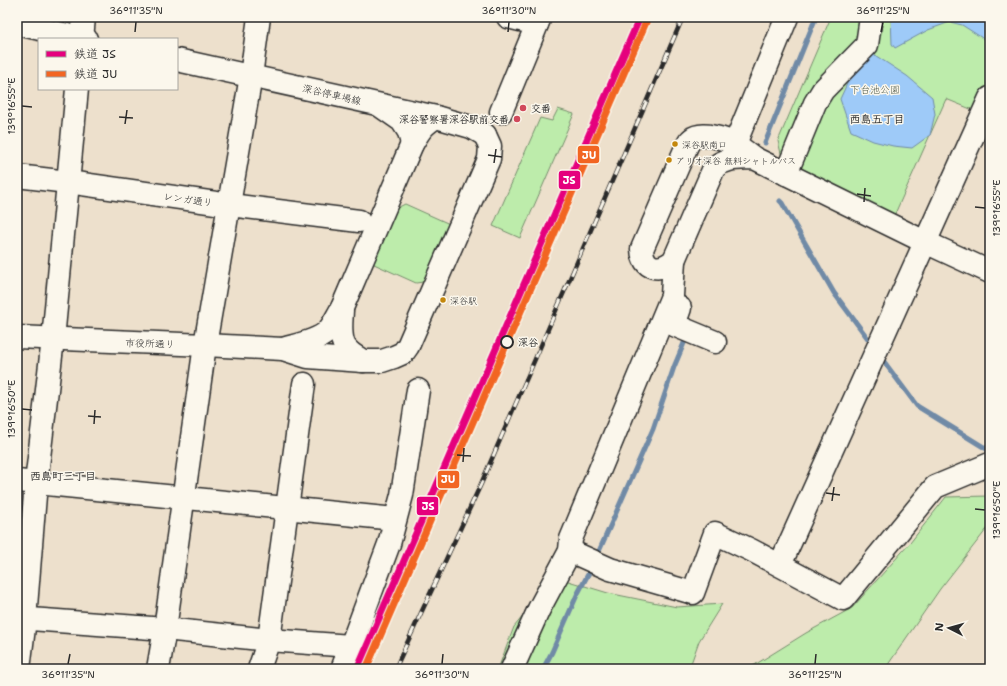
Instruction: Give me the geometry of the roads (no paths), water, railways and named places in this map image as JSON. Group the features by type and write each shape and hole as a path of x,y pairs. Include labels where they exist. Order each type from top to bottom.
{"street":[{"path":"158,669 205,345 230,205 259,17"},
{"path":"500,112 538,20 508,17"},
{"path":"512,669 539,608 573,552 571,539 672,296 674,260 714,168 742,153 787,17"},
{"path":"786,174 815,103 823,90 867,45 871,17"},
{"path":"17,24 84,33"},
{"name":"深谷停車場線","path":"178,60 436,117 471,127 486,134 490,146 489,159 408,346 403,353 394,357 382,360 362,361"},
{"path":"19,669 26,482 52,339 77,90"},
{"path":"780,565 990,98"},
{"path":"379,105 402,121 409,132 412,144"},
{"path":"283,349 312,340 327,332 330,328 342,308 412,144 420,129 436,117"},
{"path":"674,260 668,266 651,266 644,260 642,249 685,150 692,139 699,135 707,135 925,242 990,272"},
{"path":"692,139 702,147 709,156 714,168"},
{"name":"レンガ通り","path":"17,176 359,221"},
{"path":"651,266 664,294 664,315 669,323 676,306 680,308 674,325 715,342"},
{"path":"342,308 341,335 344,344 353,355 362,361"},
{"name":"市役所通り","path":"17,337 283,349"},
{"path":"283,349 308,357 362,361"},
{"path":"259,669 270,640 304,384"},
{"path":"342,669 389,544 402,495 418,390"},
{"path":"573,552 610,569 693,593 715,533 780,565 843,599 935,487 990,464"},
{"path":"26,482 395,519"},
{"path":"21,619 165,629 270,640 351,646"}],"water":[{"path":"891,17 990,17 990,43 962,25 950,22 928,30 895,48 892,44"},
{"path":"870,52 907,76 932,97 935,114 930,135 912,148 893,146 873,141 851,131 840,99 856,64"}],"waterway":[{"path":"765,143 816,17"},
{"path":"780,201 834,293 872,344"},
{"path":"596,558 653,429 674,367 687,336"},
{"path":"882,359 917,406 990,451"},
{"path":"543,669 577,595 592,567"}],"railway":[{"path":"395,669 481,484 683,17"}],"rail line":[{"name":"JS","path":"357,669 640,17"},
{"name":"JU","path":"366,669 647,20"}],"place":[{"name":"交番","path":"523,108"},
{"name":"深谷警察署深谷駅前交番","path":"517,119"},
{"name":"深谷駅南口","path":"675,144"},
{"name":"アリオ深谷 無料シャトルバス","path":"669,160"},
{"name":"深谷駅","path":"443,300"},
{"name":"深谷","path":"507,342"}],"district":[{"name":"西島五丁目","path":"877,119"},
{"name":"西島町三丁目","path":"63,476"}],"park label":[{"name":"下台池公園","path":"875,89"}]}
